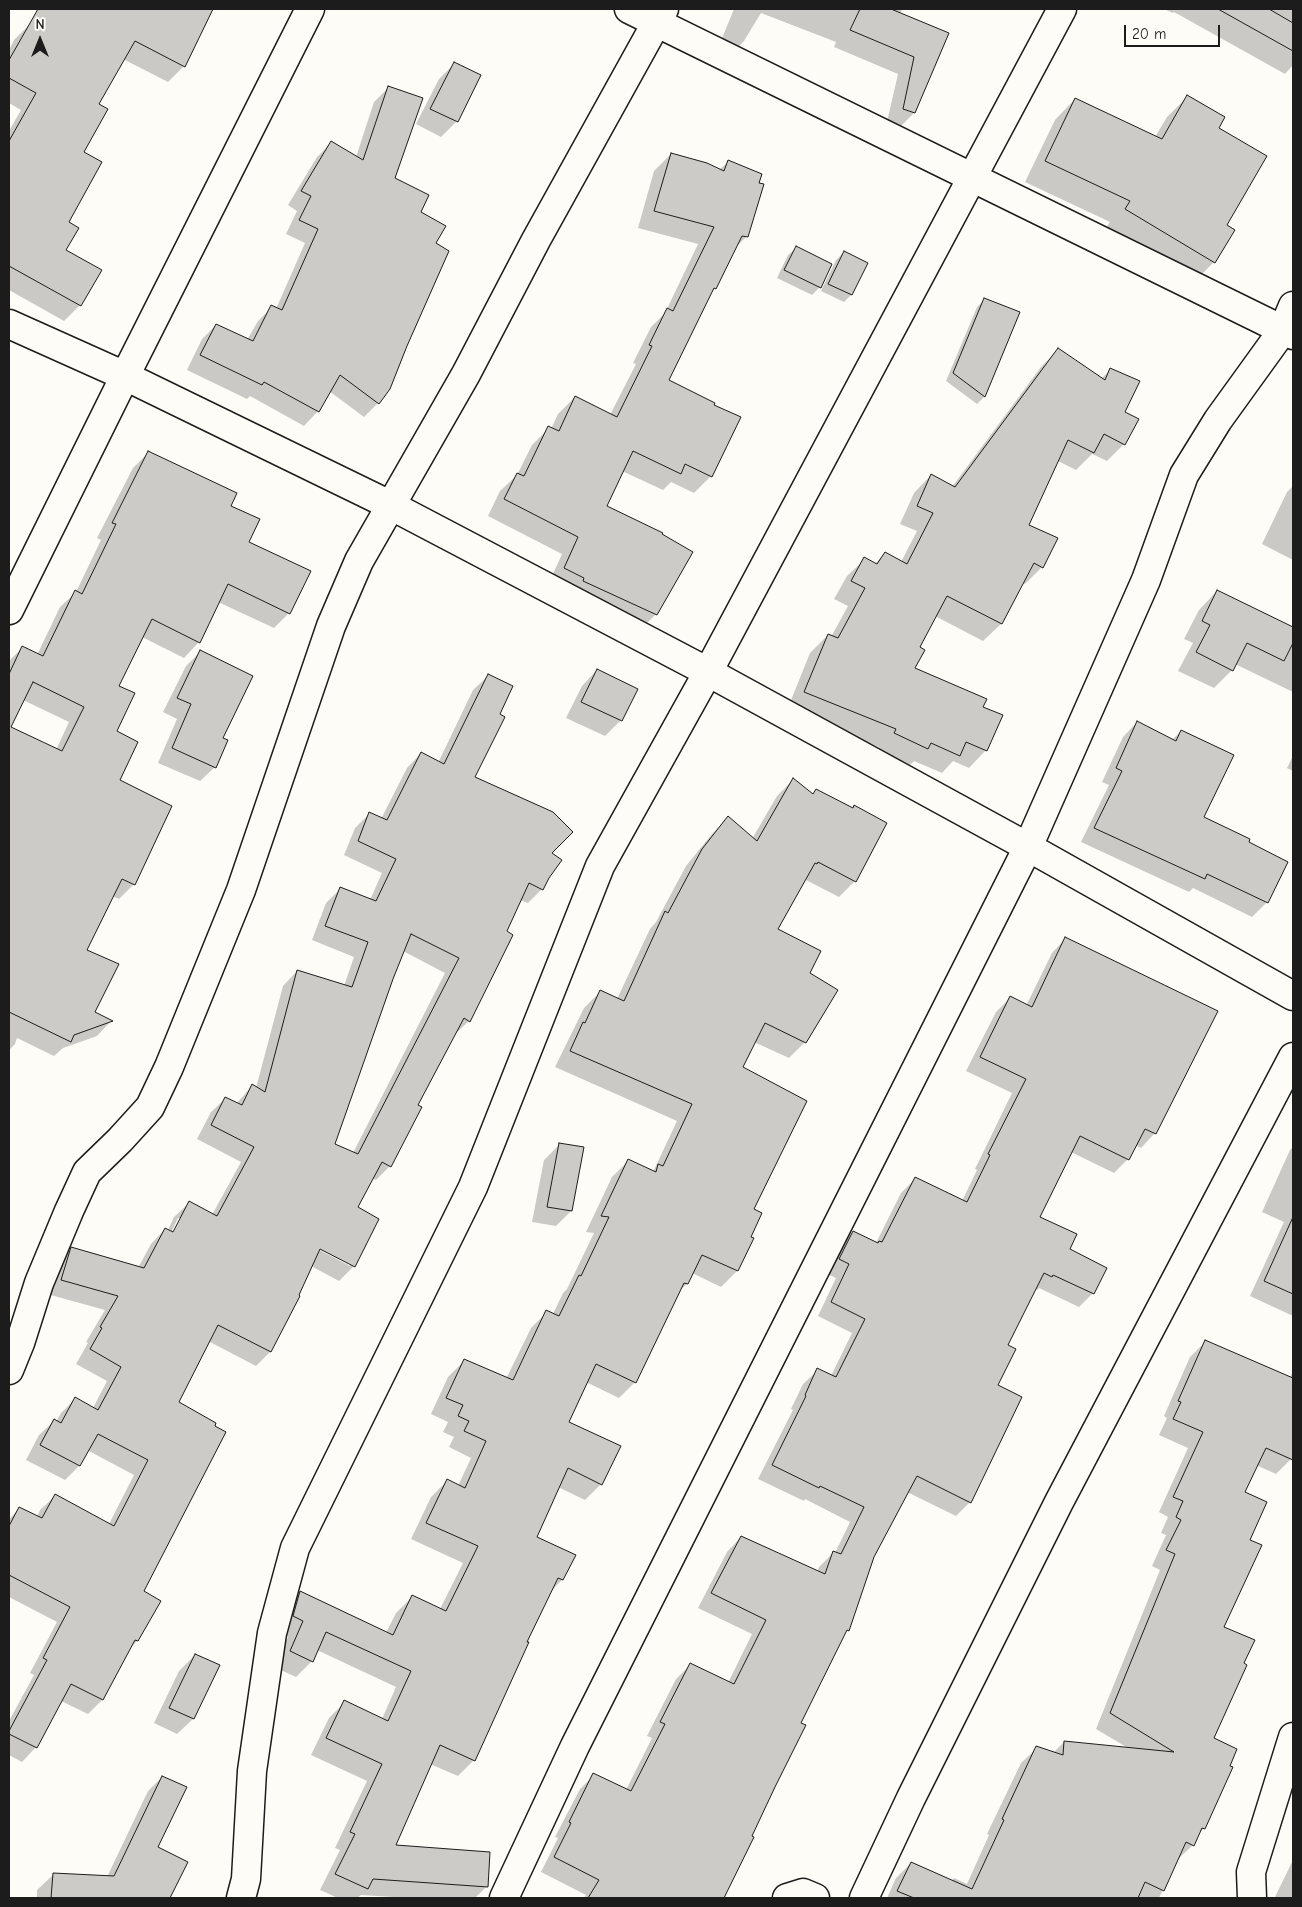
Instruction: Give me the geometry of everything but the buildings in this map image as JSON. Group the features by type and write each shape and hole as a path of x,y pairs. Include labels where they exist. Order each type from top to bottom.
{"street":[{"path":"9,610 310,9"},
{"path":"504,1898 580,1738 1028,847 1146,580 1184,475 1218,420 1290,324 972,177 661,16 629,9"},
{"path":"241,1898 246,1879 252,1771 272,1633 295,1548 473,1187 600,866 708,672 1062,9"},
{"path":"9,1370 20,1343 39,1283 68,1211 87,1172 150,1107 169,1067 241,890 331,626 359,561 466,374 536,240 661,16"},
{"path":"9,324 125,376 390,505 708,672 1028,847 1293,996"},
{"path":"864,1898 911,1798 1059,1502 1293,1057"},
{"path":"1252,1898 1251,1872 1293,1737"},
{"path":"788,1898 803,1893 816,1898"}]}
